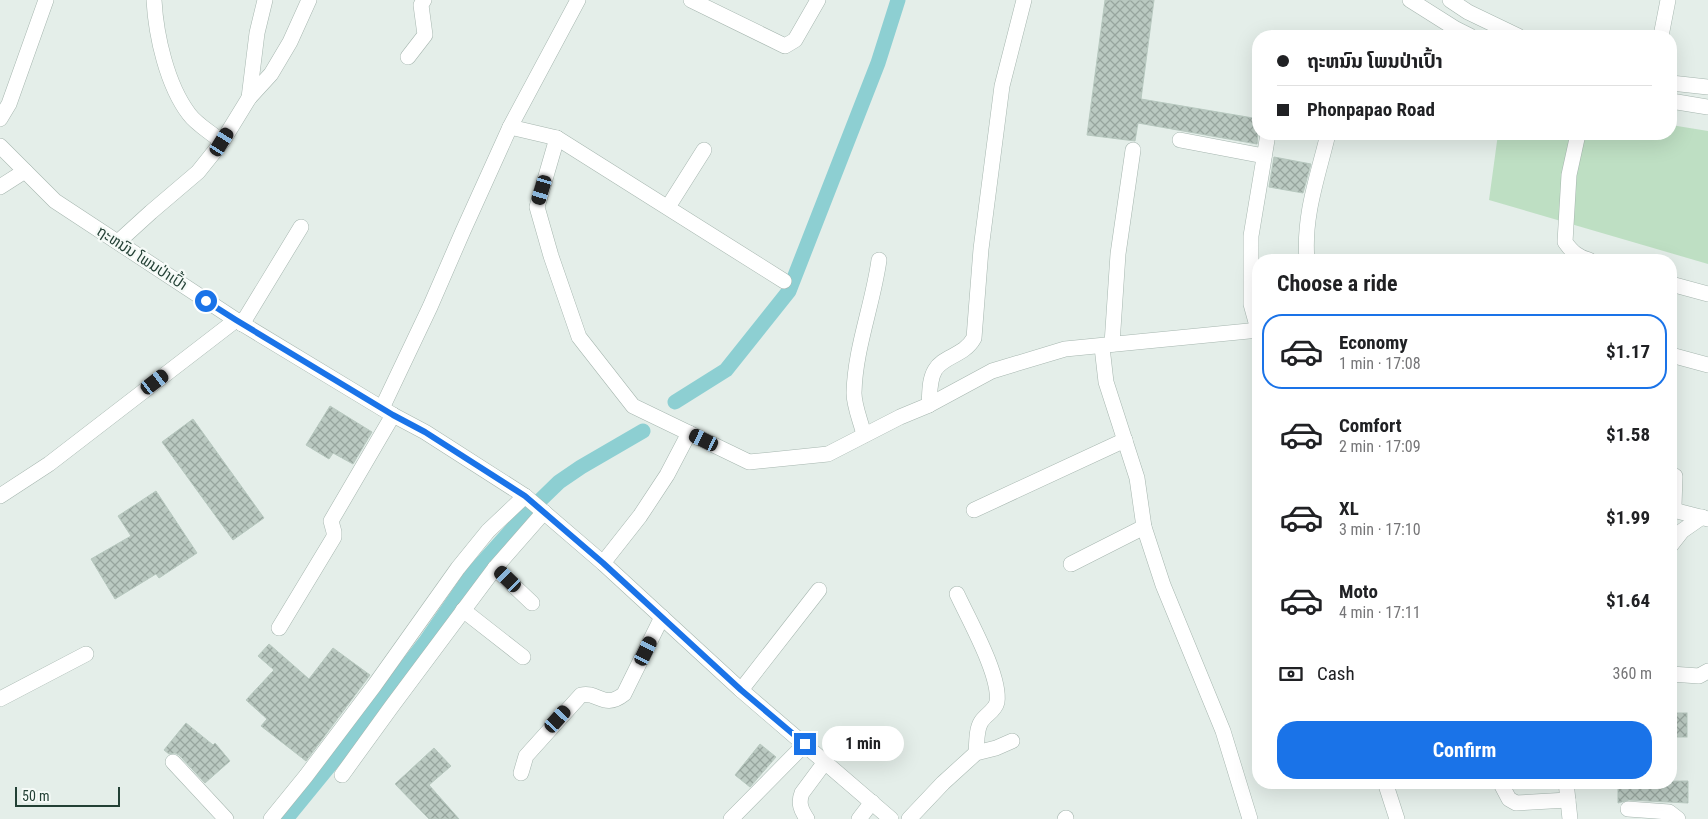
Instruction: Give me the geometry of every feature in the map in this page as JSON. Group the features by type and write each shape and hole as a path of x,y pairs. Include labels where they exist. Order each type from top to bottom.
{"street":[{"path":"0,119 9,104 46,0"},
{"path":"154,0 155,17 170,80 190,115 222,142"},
{"path":"249,98 257,33 266,0"},
{"path":"118,242 198,172 222,142 249,98 271,74 290,42 309,0"},
{"path":"408,56 425,35 421,5 424,0"},
{"path":"278,628 334,537 331,521 388,412 430,307 510,127 578,0"},
{"path":"691,0 785,46 795,40 818,0"},
{"path":"929,404 931,380 938,365 965,350 974,338 981,249 1002,86 1024,0"},
{"path":"1410,0 1456,30"},
{"path":"1450,0 1468,12 1506,30"},
{"path":"1663,30 1668,0"},
{"path":"1677,84 1708,87"},
{"path":"1677,102 1708,107"},
{"path":"510,127 557,138 784,281"},
{"path":"557,138 537,207 550,256 579,337 633,406 749,462 828,454 992,371 1065,350 1252,332"},
{"path":"1180,140 1264,156"},
{"path":"1252,307 1251,236 1267,140"},
{"path":"1307,254 1309,205 1326,140"},
{"path":"1576,254 1566,242 1569,175 1577,140"},
{"name":"ຖະຫນົນ ໂພນປ່າເປົ້າ","path":"0,146 55,202 239,322 388,412 425,432 525,496 603,563 741,690 892,819"},
{"path":"668,207 704,150"},
{"path":"1133,150 1107,345 1106,382 1137,478 1144,526 1162,585 1223,731 1250,819"},
{"path":"0,187 25,171"},
{"path":"0,496 49,464 239,322 301,227"},
{"path":"864,435 854,395 858,361 875,287 879,260"},
{"path":"1677,286 1708,294"},
{"path":"1677,357 1708,365"},
{"path":"603,563 640,516 667,475 689,433"},
{"path":"974,510 1125,440"},
{"path":"272,819 368,693 458,568 488,530 525,496"},
{"path":"342,775 463,610 542,510"},
{"path":"1677,512 1705,518"},
{"path":"1677,537 1682,531 1705,518"},
{"path":"1071,564 1144,526"},
{"path":"495,568 532,603"},
{"path":"741,690 819,590"},
{"path":"957,594 981,645 994,679 997,693 997,703 994,709 978,727 976,753"},
{"path":"463,610 523,657"},
{"path":"521,773 526,756 580,695 586,694 610,701 624,694 662,617"},
{"path":"0,699 86,654"},
{"path":"1677,674 1699,676 1708,672"},
{"path":"909,819 943,783 976,753 996,748 1012,740"},
{"path":"731,819 805,744"},
{"path":"172,762 226,819"},
{"path":"807,819 801,810 800,799 802,793 825,762"},
{"path":"1387,789 1397,819"},
{"path":"1504,789 1509,799 1516,802 1568,800"},
{"path":"1567,789 1570,819"},
{"path":"859,819 872,802"},
{"path":"1628,809 1669,812 1678,819"}],"green space":[{"path":"1677,126 1708,131 1708,264 1489,200 1497,140 1677,140"}],"building":[{"path":"1105,0 1154,0 1141,99 1252,118 1252,140 1257,140 1257,144 1138,123 1135,141 1087,135"},
{"path":"1274,157 1311,164 1303,193 1269,187"},
{"path":"330,406 372,432 353,464 333,453 329,459 306,445"},
{"path":"193,419 264,518 233,540 162,442"},
{"path":"156,491 197,553 159,578 156,574 115,599 91,559 131,536 118,516"},
{"path":"269,644 309,679 333,648 370,675 306,761 261,726 267,719 246,700 274,670 258,656"},
{"path":"1677,713 1687,713 1687,737 1677,737"},
{"path":"186,723 213,745 215,743 230,761 205,783 179,755 175,753 169,754 164,750"},
{"path":"760,744 776,757 750,787 735,775"},
{"path":"434,748 451,766 429,785 459,819 429,819 395,784"},
{"path":"1677,781 1688,781 1688,803 1629,800 1618,803 1618,789 1677,789"}],"waterway":[{"path":"675,402 726,370 789,291 878,63 898,0"},
{"path":"286,819 344,748 426,641 473,573 524,516 559,482 643,431"}],"route":[{"path":"206,301 393,415 425,432 525,496 603,563 741,690 805,744"}]}
